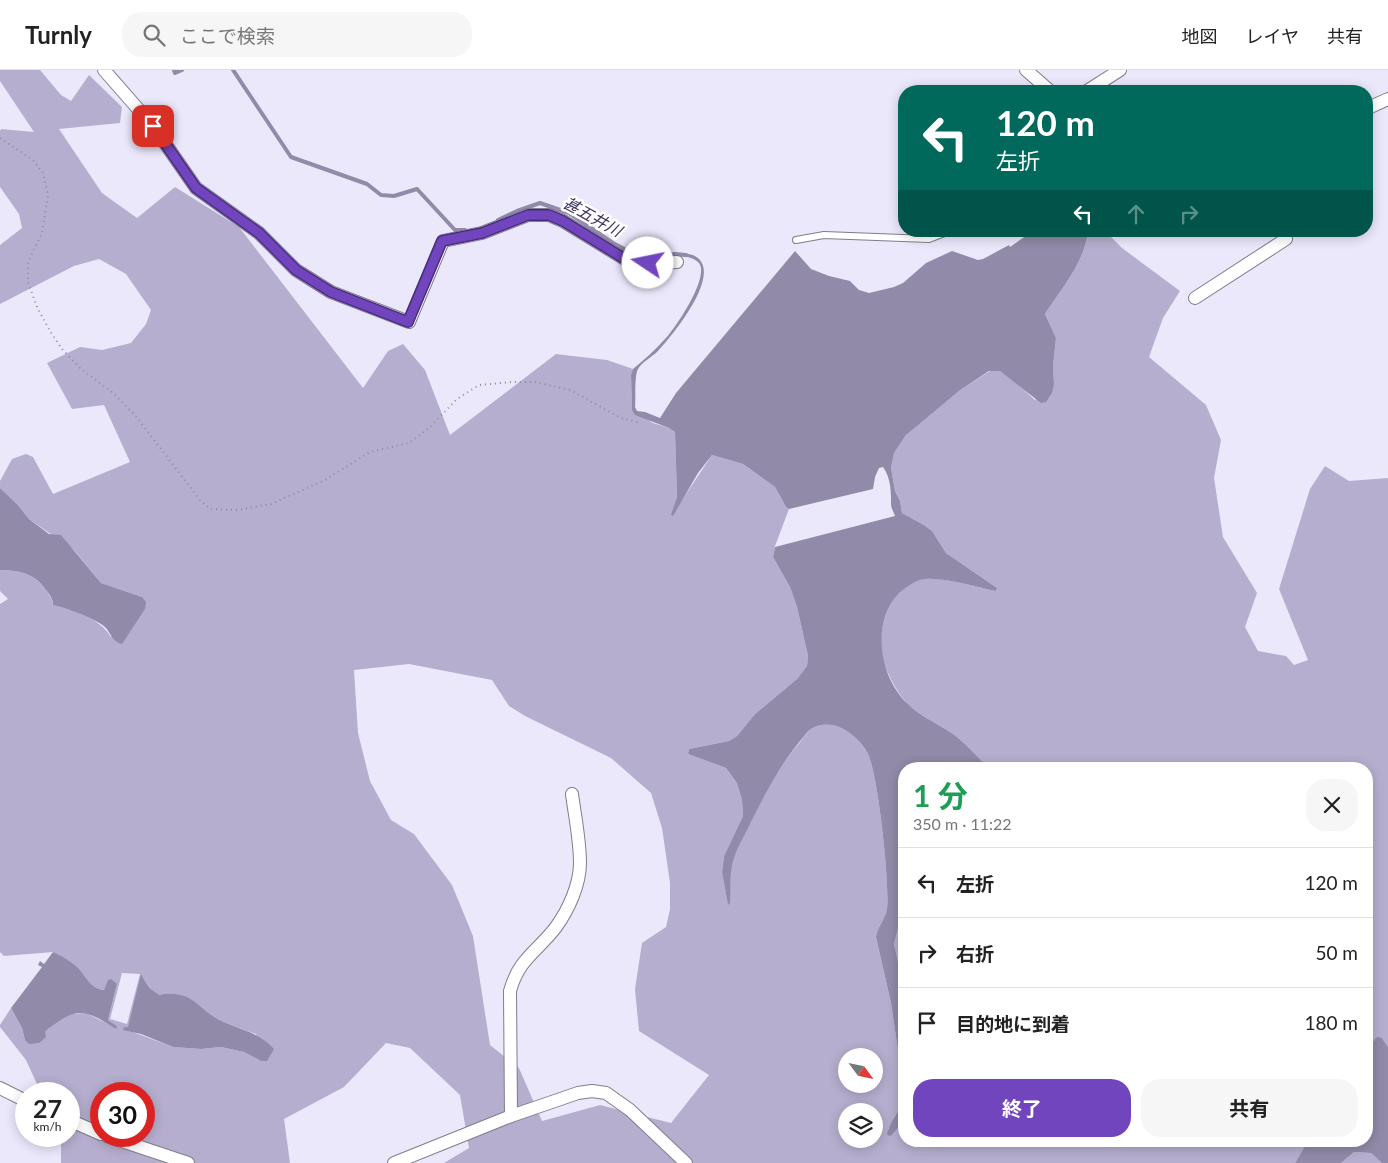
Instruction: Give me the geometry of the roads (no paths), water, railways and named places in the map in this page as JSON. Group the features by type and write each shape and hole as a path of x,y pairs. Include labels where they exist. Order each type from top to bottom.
{"street":[{"path":"104,70 153,126 196,188 259,233 296,270 331,292 408,322 442,241 482,233 528,215 549,215 563,221 633,264 677,262"},
{"path":"1026,70 1043,85"},
{"path":"1096,85 1120,70"},
{"path":"1373,106 1388,99"},
{"path":"1195,298 1286,239 1285,237"},
{"path":"511,1116 510,991 514,977 527,957 556,927 572,898 578,879 580,863 572,794"},
{"path":"0,1088 15,1096"},
{"path":"394,1163 511,1116 578,1093 592,1091 606,1093 630,1110 686,1163"},
{"path":"140,1147 188,1163"}],"lane":[{"path":"796,240 824,235 928,239 934,237"}],"waterway":[{"name":"甚五井川","path":"174,70 175,73 182,70"},
{"name":"甚五井川","path":"233,70 291,157 367,184 381,195 394,196 417,189 455,230 465,230"},
{"name":"甚五井川","path":"498,220 540,203 569,213 613,243 632,253 644,256 686,255"}]}
